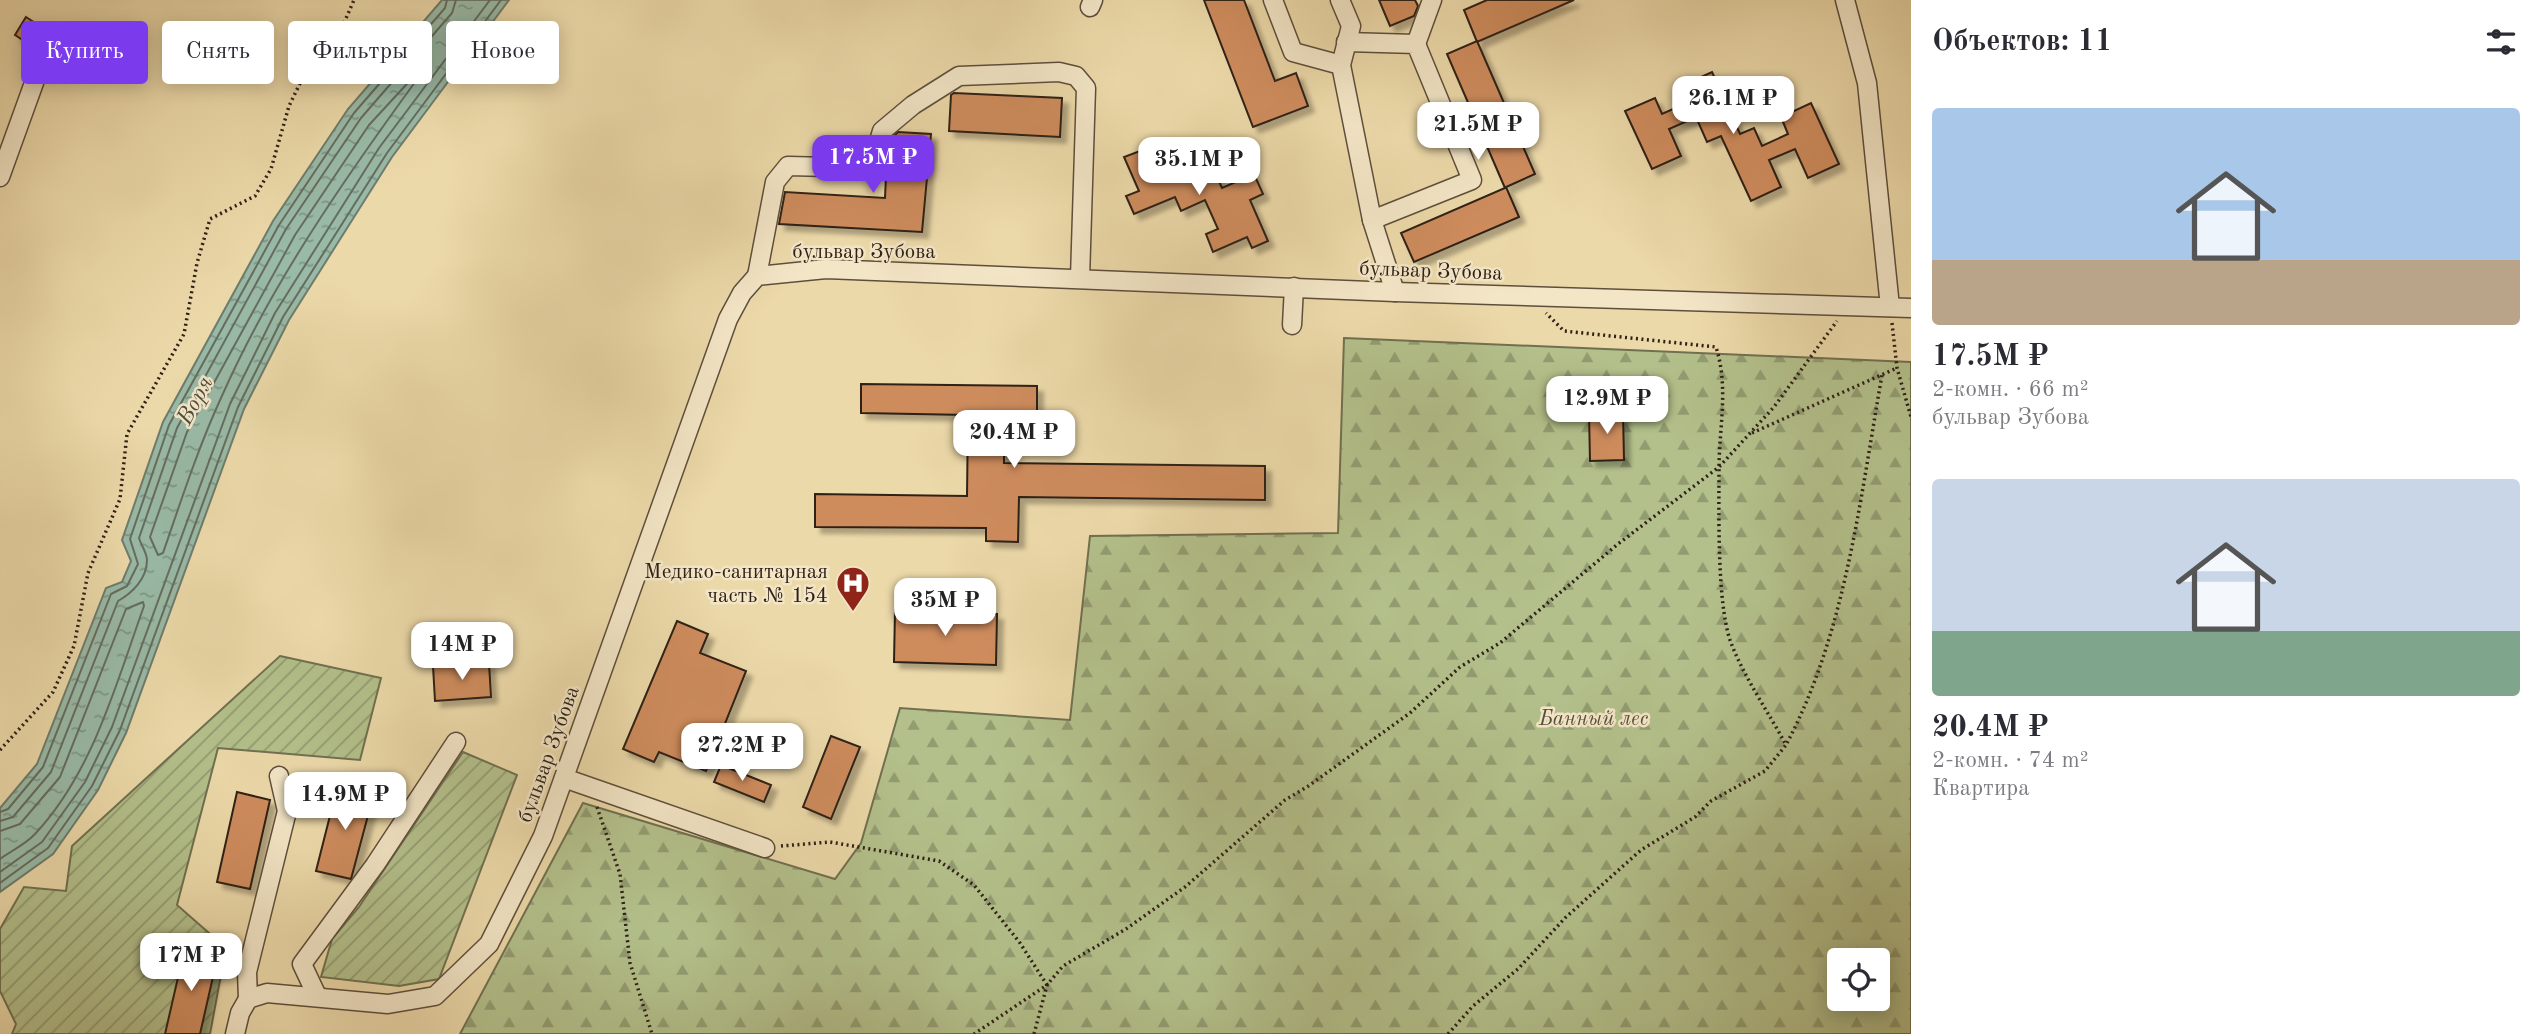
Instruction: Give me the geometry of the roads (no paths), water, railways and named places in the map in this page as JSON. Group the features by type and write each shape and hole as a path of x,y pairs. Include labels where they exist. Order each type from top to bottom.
{"street":[{"path":"1273,0 1293,52 1341,65"},
{"path":"1340,0 1351,26 1341,65 1372,220 1395,292"},
{"path":"1372,220 1472,180 1416,44 1432,0"},
{"path":"1845,0 1867,83 1890,307"},
{"path":"1346,42 1416,44"},
{"path":"757,276 775,181 788,166 871,168 882,131 913,105 959,76 1059,72 1076,76 1086,88 1080,278"},
{"path":"0,177 5,152 33,84"},
{"name":"бульвар Зубова","path":"248,999 267,993 388,1004 435,996 489,944 543,836 728,319 742,293 757,276 826,269 1395,292 1911,308"},
{"path":"1293,325 1294,287"},
{"path":"317,996 302,964 375,865 456,742"},
{"path":"235,1034 240,1013 248,999 247,972 287,811 279,776"},
{"path":"564,778 765,848"}],"water":[{"name":"Воря","path":"442,0 509,0 493,21 446,21 446,84 392,157 289,320 244,409 126,733 98,790 53,854 0,892 0,808 37,764 106,588 122,582 131,561 122,540 163,422 273,221 348,109 370,84 432,84 432,21 424,21"}],"place":[{"name":"Медико-санитарная часть № 154","path":"853,613"}],"park label":[{"name":"Банный лес","path":"1594,718"}]}
